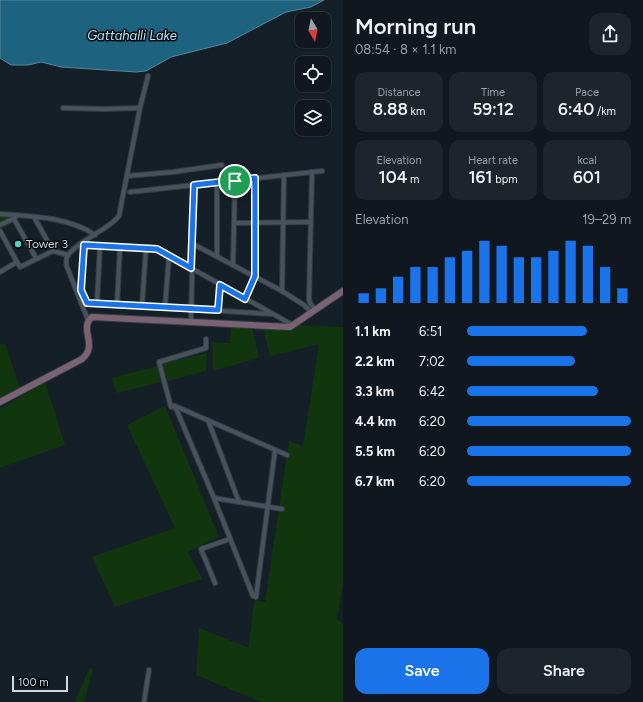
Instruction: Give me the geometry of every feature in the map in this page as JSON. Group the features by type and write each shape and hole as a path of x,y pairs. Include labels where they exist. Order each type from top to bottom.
{"street":[{"path":"66,255 119,218 140,108 148,76"},
{"path":"63,108 140,108"},
{"path":"127,176 173,172 222,165"},
{"path":"233,171 235,181 233,265"},
{"path":"130,192 322,171"},
{"path":"312,172 309,299 313,311"},
{"path":"282,291 284,175"},
{"path":"245,299 255,276 255,178"},
{"path":"217,183 217,256"},
{"path":"191,322 194,185"},
{"path":"0,214 34,217 74,224 95,234"},
{"path":"0,225 21,216"},
{"path":"34,217 53,250 66,255"},
{"path":"14,219 36,258"},
{"path":"234,223 311,222"},
{"path":"0,231 20,267 53,250"},
{"path":"193,244 282,291 313,311"},
{"path":"272,314 87,303 81,290 83,246 157,249 291,324"},
{"path":"97,304 100,246"},
{"path":"118,305 120,247"},
{"path":"142,306 146,248"},
{"path":"0,402 82,359 90,348 87,324 88,320 67,267 66,255"},
{"path":"165,308 169,256"},
{"path":"1,270 17,262"},
{"path":"218,310 220,285"},
{"path":"88,320 92,317 104,317 290,327 343,291"},
{"path":"206,339 206,348 159,362 172,407 175,406 287,455"},
{"path":"175,406 253,596 256,597 275,450"},
{"path":"208,420 239,502"},
{"path":"214,498 282,509"},
{"path":"215,583 201,549 230,539"},
{"path":"144,702 149,670"}],"green space":[{"path":"0,215 12,216 14,222 0,230"},
{"path":"297,325 343,327 343,581 337,620 343,624 343,702 261,702 196,675 199,628 249,648 254,600 265,602 289,441 303,446 319,344 270,356 263,328 291,330"},
{"path":"231,327 252,328 259,358 213,371 212,342 230,343"},
{"path":"5,343 20,389 0,400 0,345"},
{"path":"207,353 206,371 168,381 163,364"},
{"path":"157,366 161,382 117,393 111,378"},
{"path":"45,382 65,445 0,468 0,409"},
{"path":"165,406 219,537 188,552 202,579 115,607 92,557 175,528 127,425"},
{"path":"89,668 93,669 84,702 75,702"}],"water":[{"name":"Gattahalli Lake","path":"0,0 324,0 311,7 286,12 227,43 171,57 146,71 136,72 61,67 41,62 28,65 11,65 0,58"}],"place":[{"name":"Tower 3","path":"18,244"}],"route":[{"path":"255,178 255,276 245,299 220,285 218,310 86,302 81,290 84,245 157,249 191,268 194,185 235,181 255,178"}]}
